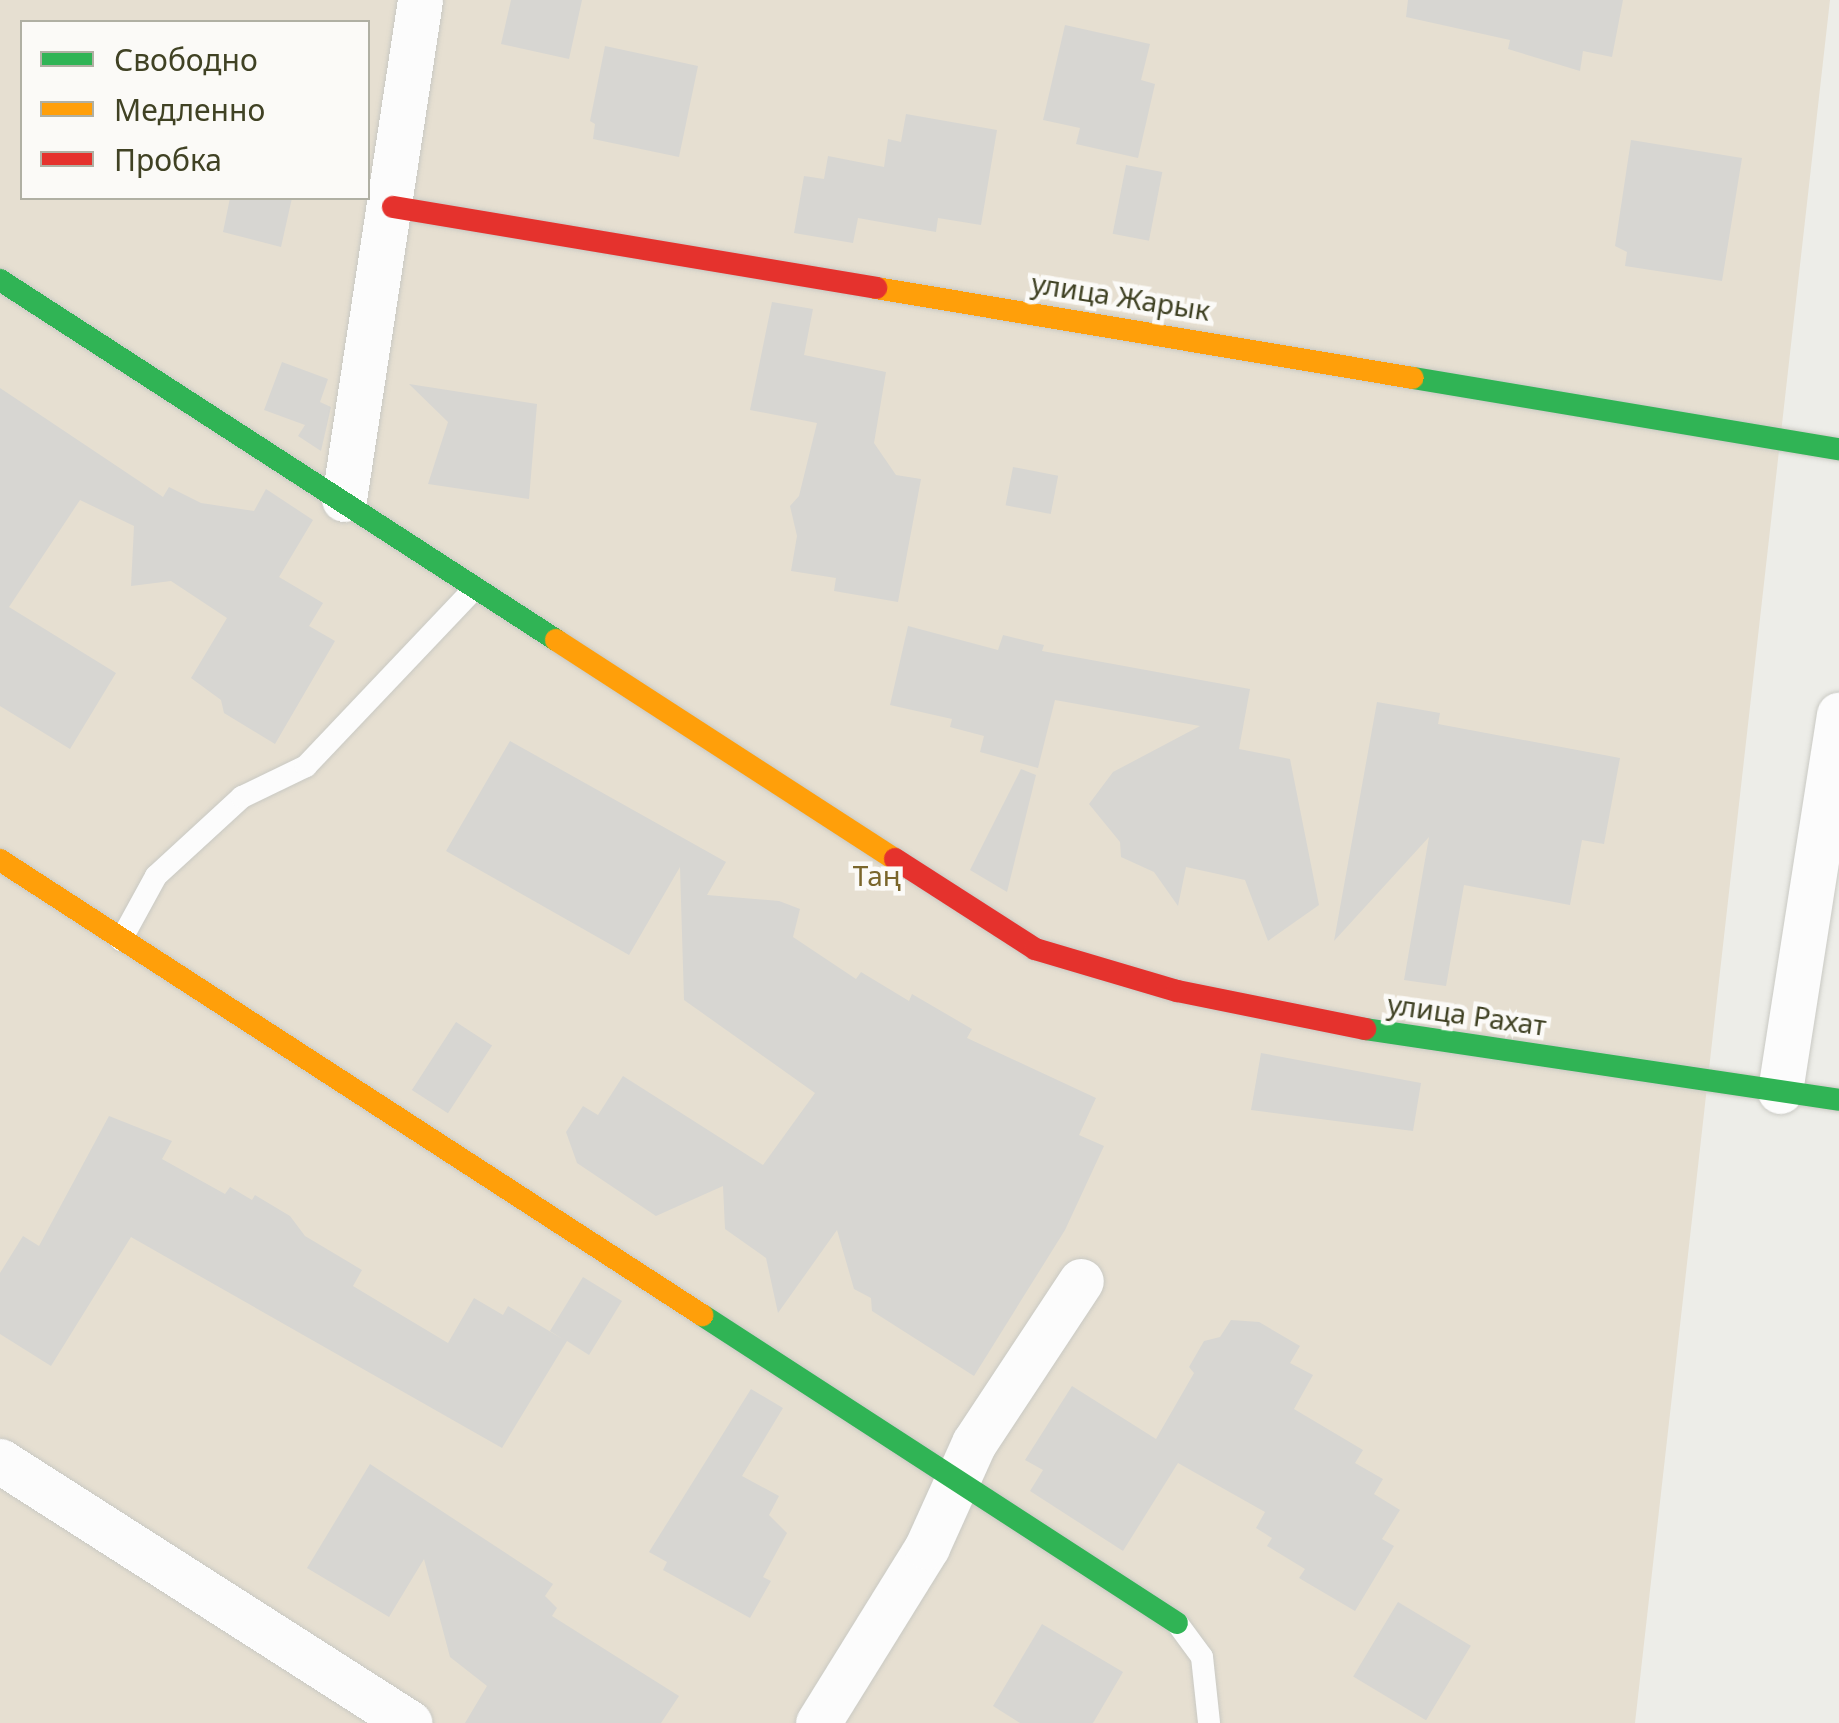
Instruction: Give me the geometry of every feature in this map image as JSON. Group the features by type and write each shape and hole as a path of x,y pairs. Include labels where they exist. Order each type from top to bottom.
{"street":[{"path":"344,499 393,207 420,0"},
{"name":"улица Жарык","path":"393,207 1839,450"},
{"name":"улица Рахат","path":"0,280 344,499 1006,933 1088,969 1374,1030 1839,1100"},
{"path":"1780,1091 1839,715"},
{"path":"0,860 1177,1623"},
{"path":"818,1723 926,1547 954,1478 1081,1280"},
{"path":"0,1461 409,1723"}],"lane":[{"path":"121,940 156,876 242,797 306,766 477,586"},
{"path":"1177,1623 1202,1658 1209,1723"}],"green space":[{"name":"Таң","path":"0,0 1830,0 1635,1723 0,1723"}],"building":[{"path":"511,0 582,0 569,59 501,44"},
{"path":"1408,0 1623,0 1612,57 1583,51 1580,71 1508,49 1510,40 1406,17"},
{"path":"1065,25 1150,44 1141,80 1155,84 1138,158 1076,144 1080,128 1043,120"},
{"path":"605,46 698,66 679,157 593,139 595,124 590,121"},
{"path":"906,114 997,130 981,225 938,218 936,232 858,218 853,243 794,233 804,176 824,179 828,156 884,167 888,139 901,142"},
{"path":"1631,140 1742,158 1722,281 1625,266 1627,252 1615,246"},
{"path":"1126,165 1162,172 1149,241 1113,234"},
{"path":"230,200 292,200 281,247 223,232"},
{"path":"772,302 813,309 804,355 886,372 874,443 896,475 921,479 898,602 834,591 836,578 791,571 797,536 790,506 799,496 817,423 750,410"},
{"path":"282,362 328,379 320,402 331,407 321,451 298,436 305,425 264,410"},
{"path":"409,384 537,404 529,499 428,484 448,422"},
{"path":"0,388 163,497 169,487 201,503 254,511 266,489 313,520 279,577 323,603 309,626 335,641 275,744 224,713 221,700 191,678 227,618 171,581 131,586 134,526 80,500 9,607 116,673 70,749 0,706"},
{"path":"1013,467 1058,476 1051,514 1006,505"},
{"path":"908,626 998,650 1003,635 1044,645 1042,651 1250,689 1239,749 1290,759 1319,905 1268,941 1245,880 1186,867 1178,906 1154,872 1121,857 1120,842 1089,804 1113,772 1200,726 1055,700 1038,768 980,752 984,736 950,727 952,719 890,705"},
{"path":"1377,702 1440,713 1438,724 1620,758 1604,844 1582,840 1570,905 1464,885 1446,986 1404,980 1429,837 1334,941"},
{"path":"510,741 726,862 707,895 779,901 800,909 793,937 856,979 861,972 909,1001 912,994 972,1029 967,1038 1096,1098 1079,1135 1104,1146 1065,1230 974,1376 872,1311 871,1298 854,1289 837,1230 778,1313 766,1258 725,1229 723,1186 656,1216 577,1163 566,1132 583,1106 598,1115 623,1076 763,1165 815,1093 684,1000 680,867 629,955 446,851"},
{"path":"1021,769 1036,775 1007,892 970,870"},
{"path":"456,1022 492,1045 448,1113 412,1090"},
{"path":"1261,1053 1421,1083 1413,1131 1251,1110"},
{"path":"109,1116 172,1141 162,1159 225,1194 230,1187 252,1200 255,1195 290,1216 305,1236 362,1270 353,1286 448,1343 474,1298 503,1315 508,1306 564,1340 550,1331 583,1277 622,1301 589,1355 567,1341 502,1448 131,1237 51,1366 0,1334 0,1273 23,1236 39,1246"},
{"path":"1231,1320 1259,1322 1300,1346 1290,1363 1313,1375 1294,1409 1363,1450 1355,1463 1383,1479 1374,1494 1400,1510 1382,1539 1394,1546 1355,1611 1299,1578 1305,1569 1267,1546 1272,1538 1256,1528 1265,1512 1178,1463 1123,1551 1030,1491 1043,1470 1025,1460 1072,1386 1156,1439 1194,1373 1189,1367 1204,1341 1220,1337"},
{"path":"751,1389 783,1408 742,1476 779,1496 769,1515 787,1533 763,1577 771,1581 750,1618 663,1570 667,1562 649,1552"},
{"path":"370,1464 553,1584 545,1596 557,1608 552,1616 679,1696 661,1723 465,1723 487,1686 450,1657 424,1559 389,1617 307,1568"},
{"path":"1398,1602 1471,1646 1426,1720 1353,1677"},
{"path":"1042,1624 1123,1672 1093,1723 1020,1723 993,1706"}],"traffic: fast":[{"path":"0,280 556,640"},
{"path":"1413,378 1839,449"},
{"path":"1365,1029 1839,1100"},
{"path":"702,1315 1177,1623"}],"traffic: slow":[{"path":"876,288 1413,378"},
{"path":"556,640 895,859"},
{"path":"0,860 702,1315"}],"traffic: jam":[{"path":"393,207 876,288"},
{"path":"895,859 1035,949 1177,991 1365,1029"}]}
